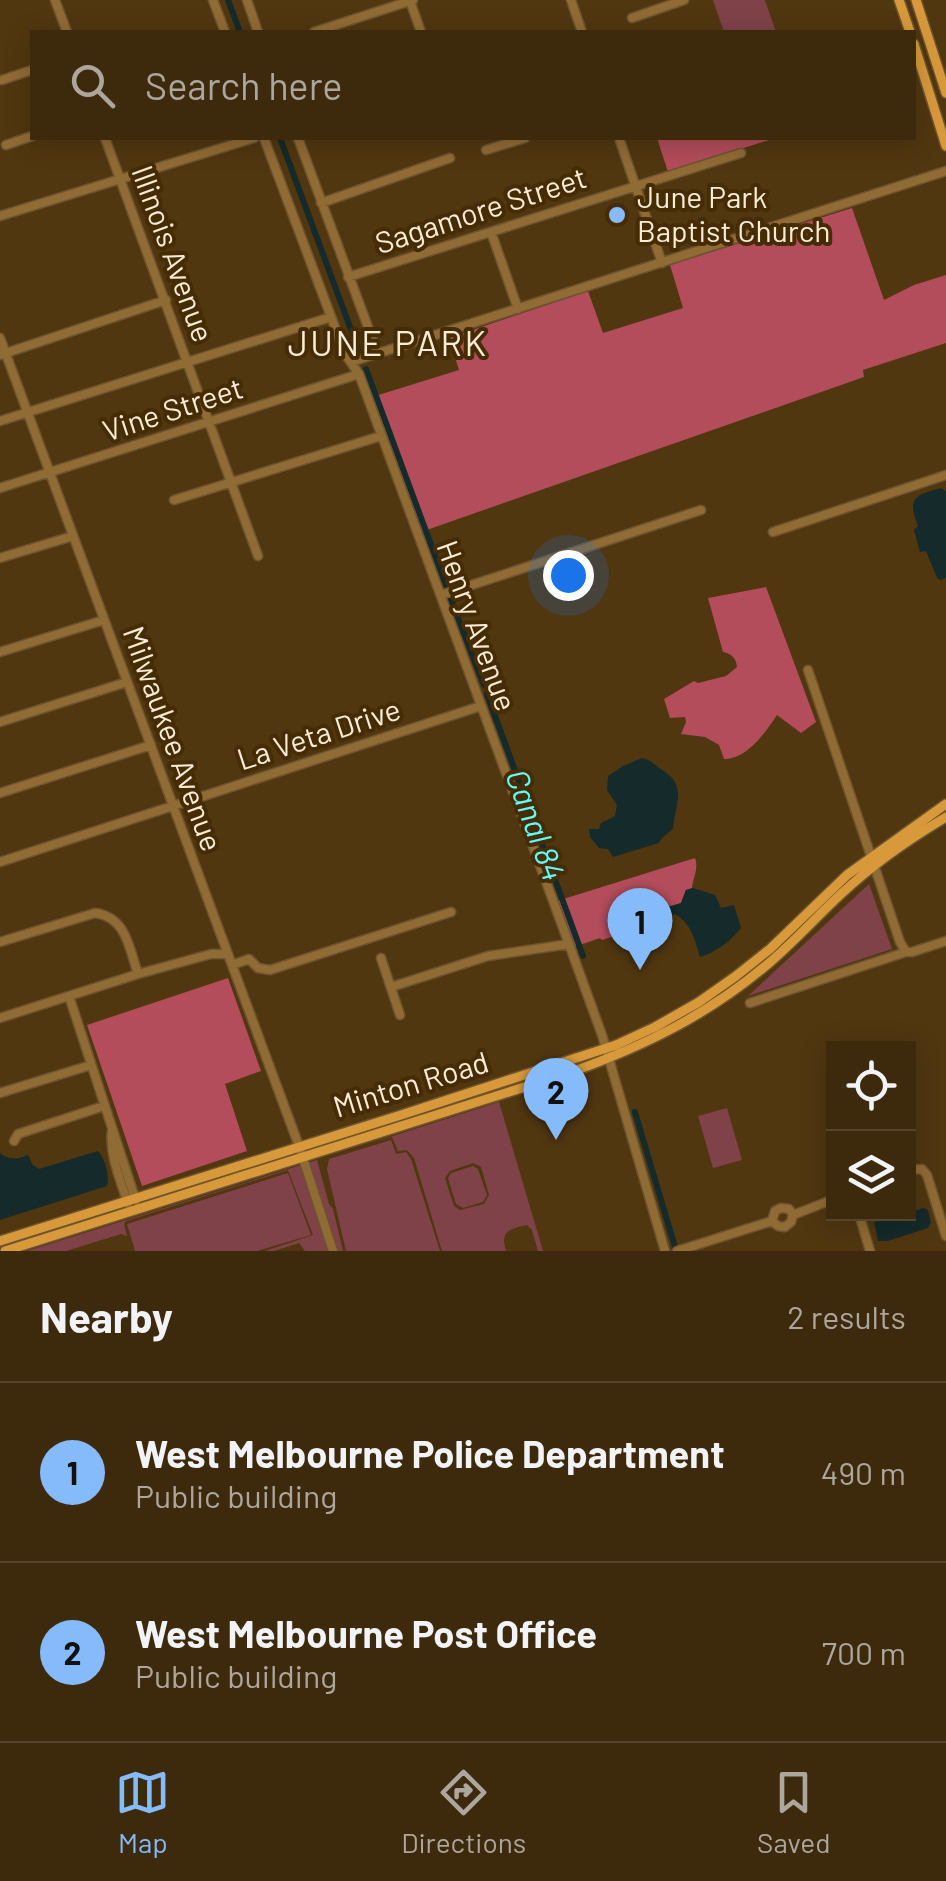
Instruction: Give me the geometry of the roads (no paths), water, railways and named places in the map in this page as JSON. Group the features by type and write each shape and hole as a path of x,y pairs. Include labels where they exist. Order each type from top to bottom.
{"main road":[{"path":"902,0 913,11 920,12"},
{"path":"902,0 910,30"},
{"path":"916,0 946,94"},
{"path":"916,50 946,146"},
{"name":"Minton Road","path":"5,1251 133,1205 606,1054 679,1026 720,1001 872,861 946,804"},
{"name":"Minton Road","path":"872,861 946,817"},
{"name":"Minton Road","path":"0,1240 133,1205"}],"street":[{"path":"55,0 66,30"},
{"path":"213,0 224,30"},
{"path":"247,0 257,30"},
{"path":"571,0 579,30"},
{"path":"632,18 684,0"},
{"path":"320,30 412,1 420,30"},
{"path":"2,80 30,71"},
{"path":"6,144 30,137"},
{"name":"Illinois Avenue","path":"106,140 258,556"},
{"path":"0,216 247,140"},
{"name":"Henry Avenue","path":"265,140 345,354 359,374 570,944 666,1251"},
{"path":"299,140 378,354"},
{"path":"486,150 518,140"},
{"path":"620,140 662,262"},
{"name":"Sagamore Street","path":"348,276 741,153"},
{"path":"321,203 450,158"},
{"path":"351,362 946,171"},
{"path":"491,232 518,308"},
{"path":"3,354 166,300"},
{"path":"0,421 331,318"},
{"name":"Milwaukee Avenue","path":"0,338 232,964 333,1251"},
{"name":"Vine Street","path":"0,488 359,374"},
{"path":"174,500 381,436"},
{"path":"774,532 946,474"},
{"path":"441,595 701,510"},
{"path":"0,558 74,536"},
{"path":"0,652 104,620"},
{"path":"808,670 906,952"},
{"path":"0,722 126,682"},
{"name":"La Veta Drive","path":"0,862 482,706"},
{"path":"0,793 151,745"},
{"path":"232,964 249,959 258,968 270,970 451,912"},
{"path":"0,942 95,913 109,915 118,921 138,974"},
{"path":"750,1003 946,942"},
{"path":"390,987 488,956 570,944"},
{"path":"0,1018 138,974 211,954 228,954"},
{"path":"381,958 400,1015"},
{"path":"69,996 133,1205"},
{"path":"0,1093 91,1064"},
{"path":"14,1141 18,1134 104,1106"},
{"path":"916,1169 928,1175 946,1236"},
{"path":"793,1215 826,1202"},
{"path":"782,1208 793,1215 785,1226 772,1220 775,1211 782,1208"},
{"path":"678,1251 772,1220"},
{"path":"861,1221 870,1251"}],"water":[{"path":"941,488 946,491 946,578 941,580 926,551 920,552 913,504 924,493"},
{"path":"642,758 675,782 678,796 673,829 659,843 613,857 608,849 599,848 589,829 599,829 601,823 615,816 617,805 607,790 608,776"},
{"path":"693,888 715,895 721,908 734,905 741,928 723,946 700,957 689,927 675,914 647,924 645,921 652,912 681,903 686,890"},
{"path":"98,1151 106,1167 107,1186 0,1220 0,1153 14,1158 28,1155 39,1169"},
{"path":"916,1210 928,1210 928,1228 878,1241 874,1222 916,1221"}],"waterway":[{"name":"Canal 84","path":"228,0 239,30"},
{"name":"Canal 84","path":"281,140 360,354"},
{"name":"Canal 84","path":"366,369 447,588"},
{"name":"Canal 84","path":"450,597 484,685"},
{"name":"Canal 84","path":"487,694 583,956"},
{"name":"Canal 84","path":"635,1112 675,1247"}],"place":[{"name":"June Park Baptist Church","path":"617,215"},
{"name":"West Melbourne Police Department","path":"640,970"},
{"name":"West Melbourne Post Office","path":"556,1140"}],"district":[{"name":"JUNE PARK","path":"388,344"}]}
